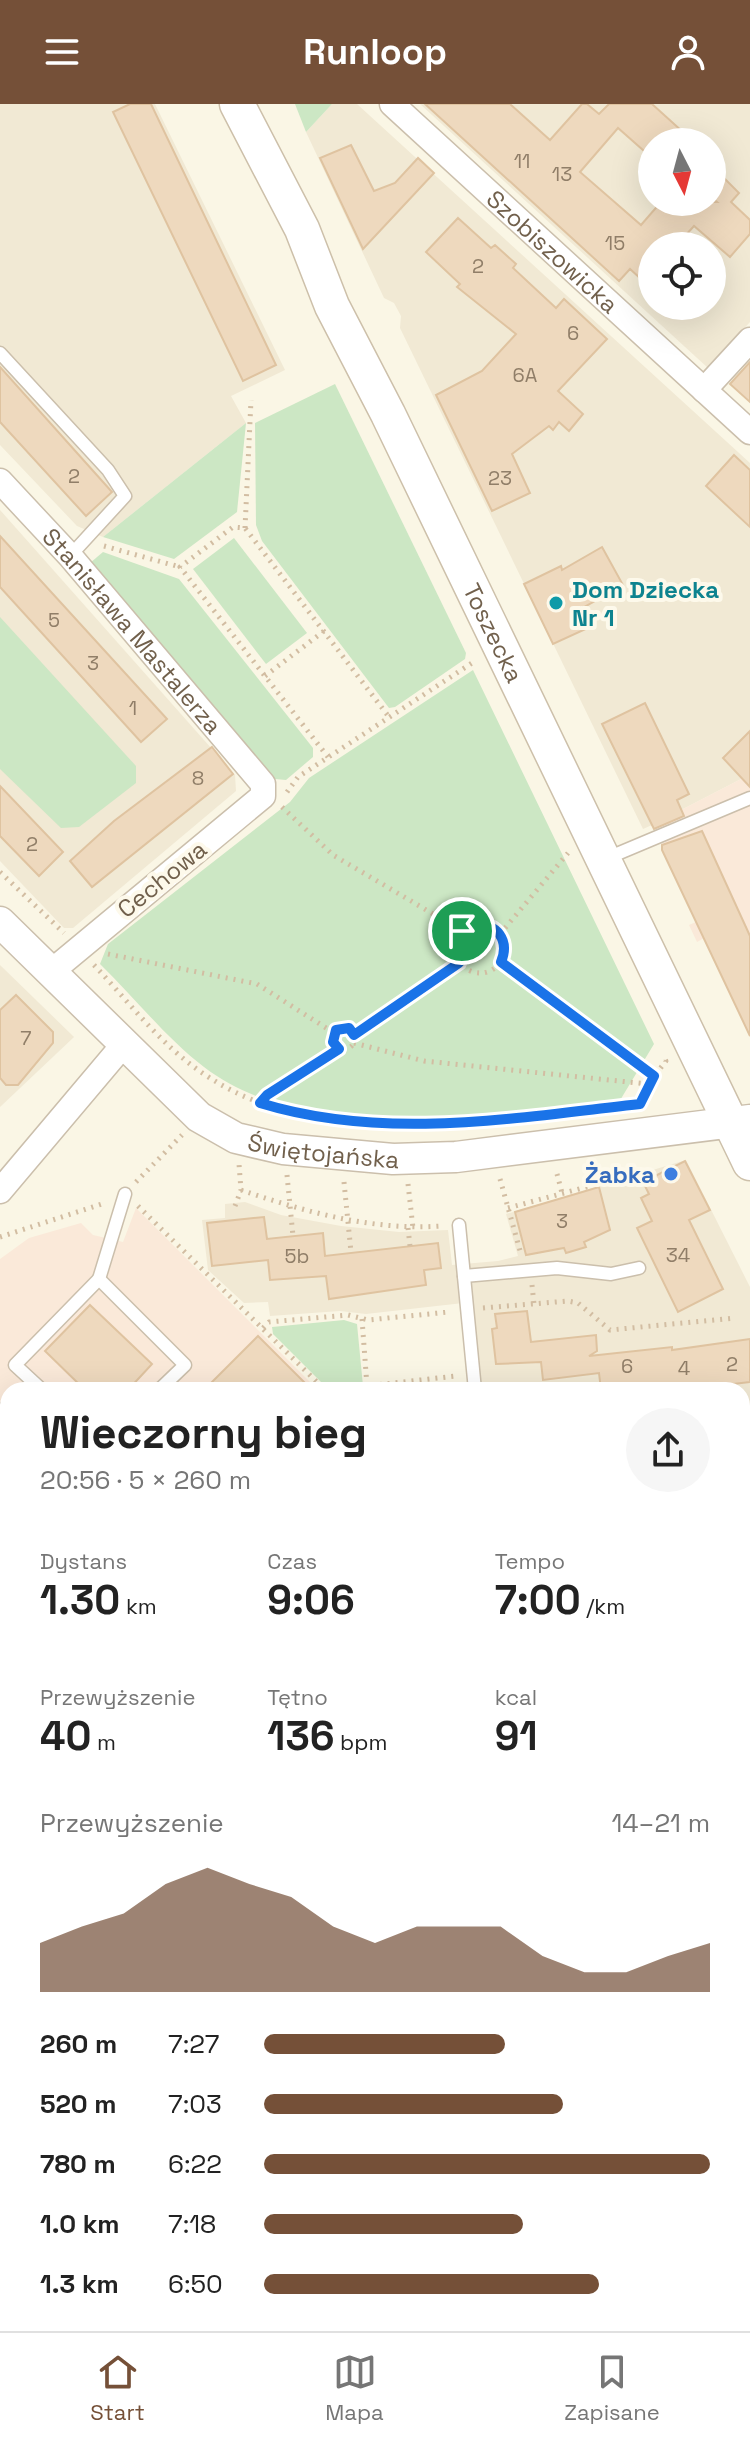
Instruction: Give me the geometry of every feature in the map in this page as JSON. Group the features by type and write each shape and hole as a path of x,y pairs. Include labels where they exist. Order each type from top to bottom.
{"main road":[{"name":"Toszecka","path":"237,104 302,229 332,306 388,414 605,859 741,1122 750,1163"}],"street":[{"name":"Szobiszowicka","path":"392,104 750,432"},
{"path":"704,390 750,340"},
{"name":"Stanisława Mastalerza","path":"0,481 78,548 263,784"},
{"name":"Cechowa","path":"52,971 79,942 263,796 263,784"},
{"name":"Świętojańska","path":"0,922 189,1108 236,1138 327,1155 393,1159 456,1157 741,1122"},
{"path":"0,1191 124,1044"}],"lane":[{"path":"0,353 108,470 123,492 120,504 78,548"},
{"path":"605,859 750,798"},
{"path":"25,1382 15,1365 99,1279 125,1194"},
{"path":"459,1225 474,1382"},
{"path":"464,1276 526,1270 586,1269 611,1274 639,1268"},
{"path":"99,1279 185,1365 167,1382"}],"path":[{"path":"251,400 245,528 389,717"},
{"path":"180,567 233,527 245,528"},
{"path":"78,548 180,567 328,757"},
{"path":"265,676 324,631"},
{"path":"298,777 476,661"},
{"path":"279,804 333,855 462,931"},
{"path":"500,934 568,853"},
{"path":"0,872 59,932 79,942 257,984 334,1033"},
{"path":"474,924 484,924 500,934 505,953 494,969 475,973 459,963 455,944 462,931 474,924"},
{"path":"79,942 164,1040 200,1072 260,1103 348,1122 410,1125 611,1108"},
{"path":"501,962 654,1076"},
{"path":"354,1035 459,963"},
{"path":"334,1033 344,1027 354,1035"},
{"path":"334,1033 333,1042 339,1049"},
{"path":"260,1103 267,1095 339,1049 347,1049 354,1043 354,1035"},
{"path":"354,1043 424,1061 648,1084"},
{"path":"626,1106 640,1104 648,1084 666,1061 662,1051"},
{"path":"235,1206 241,1190 238,1159"},
{"path":"286,1170 293,1236"},
{"path":"508,1208 590,1186 590,1170"},
{"path":"557,1174 562,1193"},
{"path":"500,1179 526,1270"},
{"path":"344,1180 351,1252"},
{"path":"408,1183 410,1246"},
{"path":"241,1190 291,1207 348,1220 411,1228 459,1225"},
{"path":"125,1194 317,1382"},
{"path":"263,1328 269,1322 348,1315 362,1319 568,1301 578,1303 610,1330 735,1318"},
{"path":"362,1319 367,1382"},
{"path":"402,1382 473,1374"}],"shaded area":[{"path":"0,104 155,104 285,370 231,396 246,423 103,537 77,526 0,445"},
{"path":"332,104 357,104 750,463 750,770 743,778 643,829 400,328 401,316 394,303 384,298 306,132"},
{"path":"420,104 750,104 750,322 708,368 656,320 726,320 726,232 638,232 638,304"},
{"path":"0,510 235,775 236,791 73,928 64,928 0,861"},
{"path":"750,770 750,1030 706,937 697,942 689,925 698,921 652,825 743,778"},
{"path":"0,965 74,1037 0,1107"},
{"path":"686,1160 750,1287 750,1382 480,1382 472,1302 366,1314 340,1311 270,1316 268,1302 244,1303 208,1270 202,1220 225,1218 225,1204 245,1202 281,1215 341,1226 399,1232 448,1230 452,1265 518,1256 506,1214"},
{"path":"136,1208 310,1382 0,1382 0,1259 29,1238 81,1223 93,1235 123,1242"}],"green space":[{"path":"295,104 332,104 306,132"},
{"path":"335,384 466,653 465,659 395,707 389,708 262,541 256,525 255,423"},
{"path":"246,423 237,512 174,559 103,537"},
{"path":"234,538 307,633 266,664 193,569"},
{"path":"103,552 179,579 313,748 313,757 286,780 275,779 90,563"},
{"path":"0,617 136,766 136,783 79,827 61,828 0,769"},
{"path":"473,670 654,1044 619,1102 461,1118 405,1120 349,1117 296,1108 247,1092 204,1067 163,1030 100,964 108,944 290,802 309,778"},
{"path":"344,1320 357,1324 363,1382 321,1382 273,1334 272,1327"}],"building":[{"path":"130,104 151,104 276,365 243,381 113,112"},
{"path":"425,104 510,104 550,140 582,104 587,104 599,114 609,104 652,104 679,128 638,128 638,146 618,128 580,172 641,225 649,216 726,216 726,180 739,193 731,202 750,220 750,234 730,257 726,254 726,232 701,232 694,226 689,232 638,232 638,276 630,269 619,281"},
{"path":"351,145 374,191 395,183 418,158 434,173 363,249 320,158"},
{"path":"458,218 491,248 495,245 516,264 513,268 556,308 564,299 607,339 558,391 583,414 569,431 559,422 553,430 549,426 512,454 530,493 492,511 436,395 482,371 516,334 457,287 460,284 426,252"},
{"path":"750,362 750,402 730,384"},
{"path":"0,367 112,492 86,516 0,422"},
{"path":"734,455 750,470 750,527 706,486"},
{"path":"0,536 167,719 141,742 0,587"},
{"path":"602,547 623,585 581,609 590,627 553,644 524,584 561,566 562,570"},
{"path":"645,703 689,794 677,800 684,816 654,829 602,724"},
{"path":"750,731 750,787 723,758"},
{"path":"212,747 233,774 92,887 70,861 114,821"},
{"path":"0,786 63,852 39,876 0,836"},
{"path":"702,831 750,936 750,1036 662,850 662,845"},
{"path":"16,995 53,1032 53,1043 18,1085 6,1085 0,1078 0,1010"},
{"path":"685,1161 710,1210 689,1220 723,1289 678,1312 637,1228 652,1221 641,1198 649,1194 643,1182"},
{"path":"599,1187 610,1230 584,1242 586,1247 566,1253 564,1248 526,1255 515,1212"},
{"path":"264,1217 267,1239 323,1233 325,1256 438,1243 441,1268 424,1270 426,1285 329,1299 326,1276 270,1280 268,1260 212,1266 207,1223"},
{"path":"90,1305 152,1364 135,1382 77,1382 45,1351"},
{"path":"527,1311 531,1342 596,1335 597,1351 589,1356 672,1347 672,1350 750,1339 750,1382 600,1382 599,1373 543,1380 541,1362 496,1364 492,1329 497,1328 495,1314"},
{"path":"258,1336 304,1382 212,1382"}],"place":[{"name":"Dom Dziecka Nr 1","path":"556,603"},
{"name":"Żabka","path":"671,1174"}],"route":[{"path":"474,924 493,927 504,943 505,953 501,962 654,1076 640,1104 480,1122 410,1125 348,1122 260,1103 267,1095 339,1049 332,1038 336,1030 349,1028 354,1035 459,963 455,944 462,931 474,924"}]}
